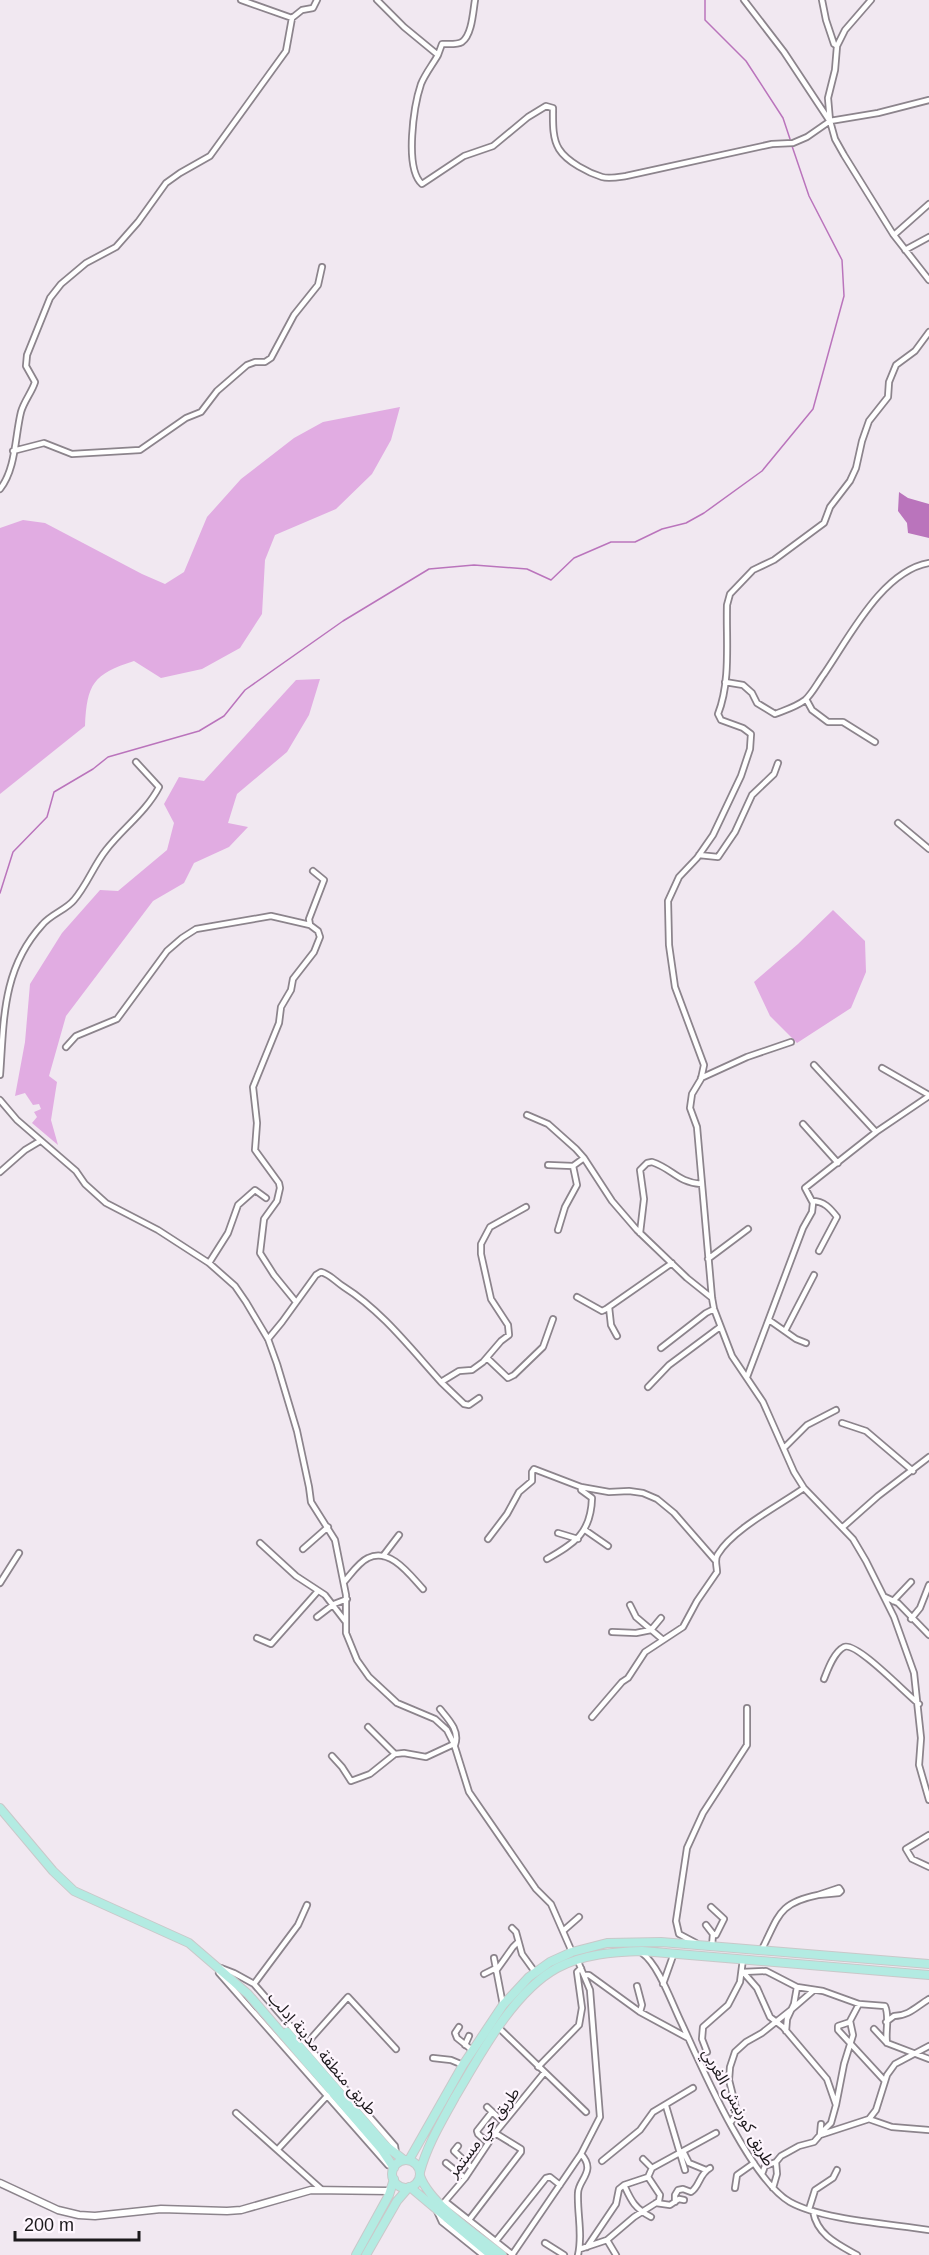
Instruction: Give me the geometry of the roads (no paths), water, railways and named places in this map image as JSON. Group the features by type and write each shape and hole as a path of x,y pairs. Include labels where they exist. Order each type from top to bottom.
{"main road":[{"name":"طريق منطقة مدينة إدلب","path":"0,1808 53,1871 74,1891 189,1943 248,1994 382,2150 394,2172"},
{"path":"356,2255 390,2191 394,2172 406,2160 463,2065 469,2047 529,1977 550,1962 572,1952 607,1943 661,1942 929,1964"},
{"path":"366,2255 397,2201 409,2187 417,2183 425,2153 498,2027 516,2004 556,1969 579,1964 599,1953 640,1951 674,1952 929,1975"},
{"name":"طريق منطقة مدينة إدلب","path":"218,1968 248,1988 386,2146 406,2160"},
{"path":"406,2160 415,2163 424,2187 491,2255"},
{"path":"394,2172 399,2185 409,2187 441,2206 502,2255"}],"street":[{"path":"241,0 292,18"},
{"path":"0,489 4,484 14,451 22,410 32,393 35,382 26,366 27,355 50,298 61,284 86,263 116,247 138,222 166,183 210,156 286,51 292,18 302,10 313,8 318,0"},
{"path":"377,0 404,27 438,55"},
{"path":"475,0 464,41 459,44 442,44 421,83 411,149 417,179 422,184 464,156 493,146 528,117 546,106 553,108 553,128 558,148 578,165 604,178 626,176 772,144 793,143 807,137 830,121 878,113 929,100"},
{"path":"744,0 784,52 830,121"},
{"path":"822,0 826,20 834,44 837,46"},
{"path":"871,0 845,30 837,46 835,70 828,98 830,121 835,138 844,155 894,235 929,280"},
{"path":"894,235 929,204"},
{"path":"905,250 929,237"},
{"path":"14,451 45,443 72,454 134,452 147,447 186,418 201,412 217,391 248,365 265,362 271,358 294,315 318,285 322,267"},
{"path":"929,332 915,351 896,365 889,382 888,397 869,421 856,468 841,495 830,507 824,523 774,560 753,570 730,594 727,605 725,682 723,701 718,714 721,720 743,728 750,735 750,749 741,776 713,835 679,878 668,901 669,945 675,987 704,1065 701,1078 692,1094 690,1108 697,1127 714,1309 732,1356 763,1402 783,1449 804,1488 843,1527 862,1554 885,1597 909,1655 919,1704 921,1738 919,1766 929,1800"},
{"path":"725,682 743,685 752,693 757,703 775,714 806,699 857,624 888,585 917,565 929,563"},
{"path":"806,699 812,710 828,722 843,722 874,742"},
{"path":"0,1075 3,1012 14,969 21,956 44,922 73,901 105,851 152,800 159,787 136,762"},
{"path":"699,855 718,857 735,832 752,795 774,774 778,763"},
{"path":"898,823 929,849"},
{"path":"310,925 312,908 324,880 313,871"},
{"path":"66,1047 76,1036 117,1019 167,951 196,929 271,916 310,925 318,931 320,937 314,952 293,979 291,990 280,1007 279,1023 253,1087 252,1095 257,1123 255,1150 280,1188 277,1201 264,1220 260,1253 273,1275 296,1302"},
{"path":"701,1078 747,1057 791,1042"},
{"path":"814,1065 876,1132"},
{"path":"747,1377 803,1228 812,1212 812,1201 805,1188 876,1132 929,1096 882,1068"},
{"path":"0,1100 17,1120 76,1171 85,1184 106,1203 158,1230 209,1263 235,1286 267,1339 297,1431 311,1503 335,1540 344,1582 345,1621 349,1644 357,1660 369,1677 397,1703 435,1719 447,1730 469,1792 536,1889 551,1904 590,1990 602,2112 581,2154 513,2255 469,2220 441,2206"},
{"path":"527,1116 548,1124 584,1158 612,1201 640,1233 712,1298"},
{"path":"803,1124 838,1163"},
{"path":"0,1172 40,1141"},
{"path":"548,1165 573,1166 584,1158"},
{"path":"640,1233 644,1199 640,1170 643,1166 652,1162 668,1169 683,1181 701,1184"},
{"path":"558,1230 565,1207 577,1185 573,1166"},
{"path":"209,1263 228,1233 238,1205 255,1190 266,1198"},
{"path":"812,1201 820,1201 837,1217 819,1251"},
{"path":"441,1382 459,1371 472,1370 509,1335 508,1325 491,1299 481,1244 490,1227 526,1207"},
{"path":"708,1259 748,1229"},
{"path":"577,1297 602,1311 672,1263"},
{"path":"267,1339 316,1275 321,1272 352,1291 396,1332 464,1404 469,1405 479,1398"},
{"path":"785,1331 814,1275"},
{"path":"609,1307 611,1325 617,1336"},
{"path":"661,1348 714,1309"},
{"path":"487,1358 508,1378 514,1375 543,1347 553,1319"},
{"path":"769,1320 806,1343"},
{"path":"648,1387 669,1365 720,1327"},
{"path":"783,1449 807,1425 836,1410"},
{"path":"842,1423 866,1431 913,1471"},
{"path":"843,1527 878,1496 929,1457"},
{"path":"488,1539 507,1514 519,1492 532,1481 532,1470 538,1470 563,1482 581,1487 609,1492 643,1493 657,1499 674,1513 715,1560 717,1572 683,1627 645,1652 628,1678 592,1717"},
{"path":"547,1559 578,1539 585,1530 592,1498 583,1492 581,1487"},
{"path":"715,1560 740,1531 804,1488"},
{"path":"303,1549 328,1527"},
{"path":"585,1530 608,1546"},
{"path":"558,1533 578,1539"},
{"path":"383,1556 399,1535"},
{"path":"260,1543 296,1576 334,1604 345,1621"},
{"path":"0,1583 18,1553"},
{"path":"344,1582 367,1558 383,1556 392,1559 403,1568 423,1589"},
{"path":"893,1600 911,1582"},
{"path":"911,1618 920,1608 929,1585"},
{"path":"257,1638 271,1644 318,1591"},
{"path":"885,1597 893,1600 929,1635"},
{"path":"317,1617 334,1604 346,1599"},
{"path":"630,1605 636,1617 662,1639"},
{"path":"612,1632 636,1633 651,1630 661,1618"},
{"path":"824,1679 842,1648 848,1645 855,1647 872,1661 919,1704"},
{"path":"701,1945 679,1934 676,1921 687,1848 707,1805 747,1745 747,1708"},
{"path":"440,1709 454,1726 457,1735 454,1745"},
{"path":"368,1727 395,1755"},
{"path":"332,1756 351,1781 370,1774 395,1755 404,1753 426,1757 454,1745"},
{"path":"929,1836 906,1849 912,1859 929,1867"},
{"path":"762,1949 782,1910 804,1897 818,1895"},
{"path":"254,1984 298,1925 307,1905"},
{"path":"711,1907 724,1919 716,1935 713,1934"},
{"path":"563,1931 579,1917"},
{"path":"706,1925 713,1934 712,1946"},
{"path":"512,1928 516,1932 522,1954 536,1972"},
{"path":"484,1974 496,1969 518,1942"},
{"name":"طريق كورنيش الغربي","path":"640,1951 647,1956 663,1984 731,2122 754,2163 772,2188 790,2202 811,2210 929,2229"},
{"path":"663,1984 674,1952"},
{"path":"494,1958 503,2005"},
{"path":"707,2052 702,2039 703,2027 728,2005 739,1985 743,1959"},
{"path":"538,2067 579,2025 582,2008 579,1964"},
{"path":"394,2172 218,1973 218,1968 234,1973 254,1984 395,2146 396,2154"},
{"path":"742,1972 766,1971 797,1987 859,2004 885,2006 888,2011 887,2043"},
{"path":"742,1972 757,1988 768,2014 786,2031 827,2079 836,2105"},
{"path":"584,1976 590,1975 640,2012 688,2038"},
{"path":"637,1986 642,2005 640,2012"},
{"path":"786,2031 787,2019 797,1987"},
{"path":"731,2122 737,2112 729,2080 735,2052 814,1990"},
{"path":"307,2043 348,1997 396,2049"},
{"path":"886,2022 894,2016 903,2016 913,2011 929,1999"},
{"path":"762,2174 765,2166 776,2162 781,2156 799,2146 814,2142 831,2123 844,2064 851,2046 853,2033 850,2022 859,2004"},
{"path":"850,2022 840,2025 838,2029 884,2080"},
{"path":"459,2027 455,2035 469,2047"},
{"path":"498,2027 586,2112"},
{"path":"874,2029 887,2043 929,2060"},
{"path":"469,2036 469,2047"},
{"path":"869,2120 876,2110 884,2080 895,2064 929,2046"},
{"path":"434,2058 451,2060 463,2065"},
{"name":"طريق حي مستمر","path":"441,2206 465,2178 495,2133 544,2073"},
{"path":"602,2161 640,2130 653,2112 693,2088"},
{"path":"278,2149 328,2095"},
{"path":"666,2106 682,2152 685,2170"},
{"path":"488,2143 477,2131 489,2109 504,2122"},
{"path":"236,2113 321,2189"},
{"path":"820,2135 869,2120 892,2127 929,2130"},
{"path":"820,2135 821,2124"},
{"path":"469,2220 521,2152 521,2149 495,2133"},
{"path":"587,2247 618,2200 619,2189 648,2177 652,2168 716,2133"},
{"path":"458,2146 454,2151 471,2167"},
{"path":"675,2202 676,2192 680,2189 691,2192 694,2190 708,2169 689,2163 682,2152"},
{"path":"579,2252 578,2190 587,2175 586,2163 581,2154"},
{"path":"643,2159 652,2168"},
{"path":"772,2188 777,2174 776,2162"},
{"path":"446,2163 465,2178"},
{"path":"735,2188 737,2175 754,2163"},
{"path":"837,2170 833,2178 815,2190 811,2210 815,2222 826,2237 857,2255"},
{"path":"496,2241 546,2178 550,2177 560,2185"},
{"path":"579,2252 607,2240 656,2203 660,2195 648,2177"},
{"path":"0,2183 58,2210 95,2216 161,2209 241,2210 310,2190 321,2189 390,2191"},
{"path":"624,2185 628,2196 642,2212 651,2217"},
{"path":"618,2200 628,2196"},
{"path":"656,2203 670,2205 680,2199 684,2200"},
{"path":"441,2206 442,2222 483,2255"},
{"path":"607,2240 616,2255"},
{"path":"545,2242 564,2255"}],"waterway":[{"path":"705,0 705,20 746,61 783,118 790,139"},
{"path":"0,893 13,852 47,817 54,792 93,769 108,757 199,731 224,716 245,690 343,621 429,569 474,565 527,569 551,580 574,558 611,542 635,542 662,529 686,523 704,513 762,471 813,409 844,296 842,260 809,196 792,146"}]}
